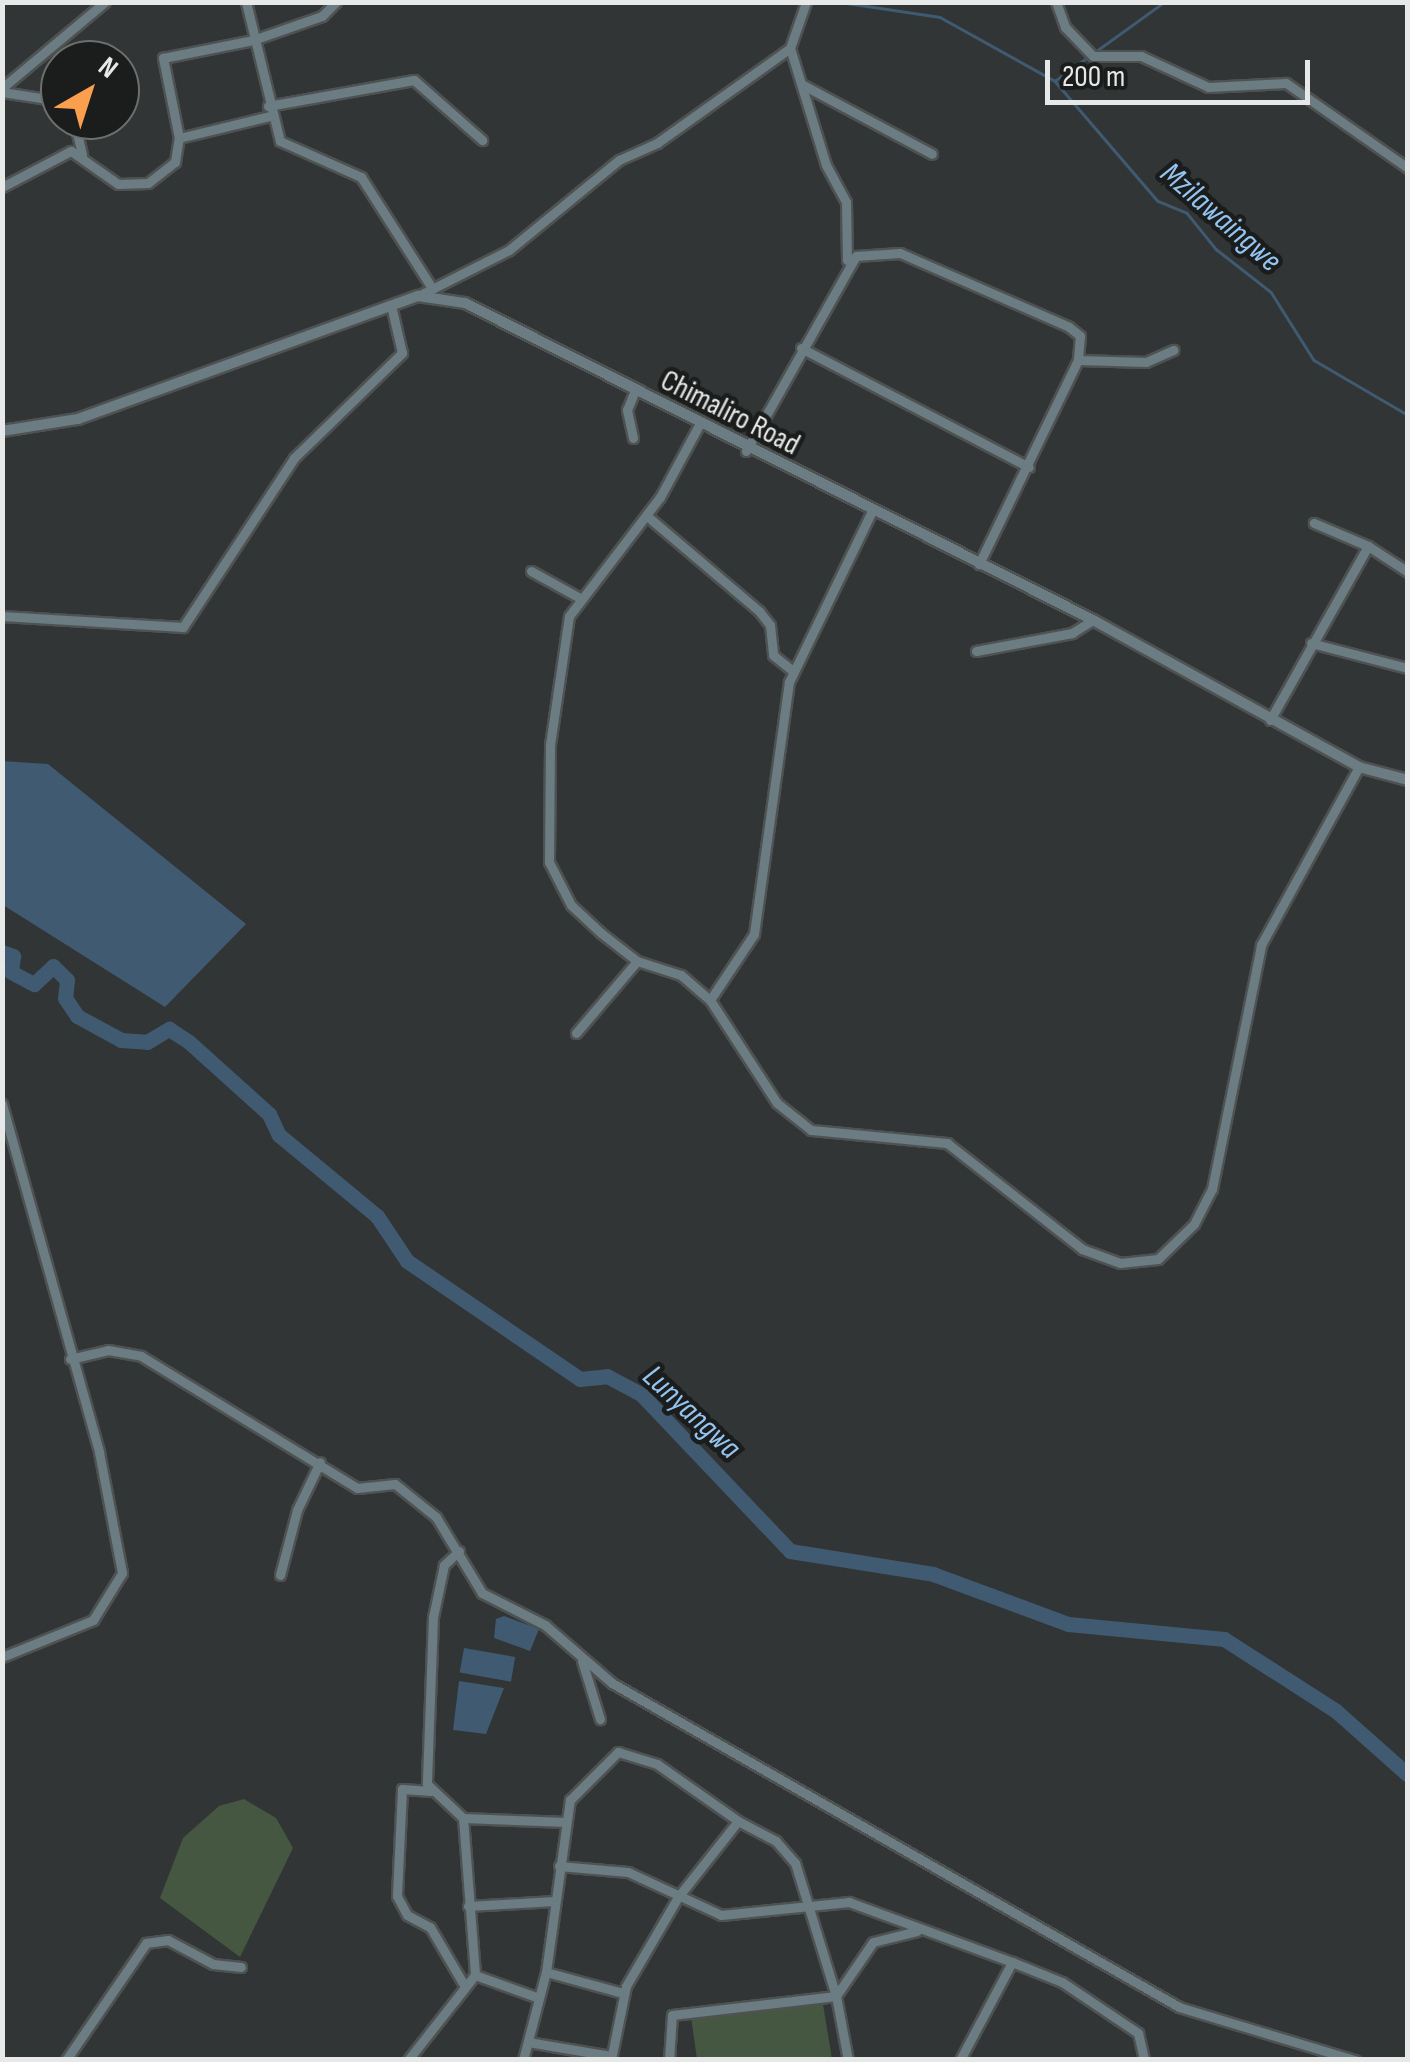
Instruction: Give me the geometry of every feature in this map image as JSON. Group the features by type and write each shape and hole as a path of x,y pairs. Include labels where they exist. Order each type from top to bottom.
{"street":[{"path":"2,90 105,2"},
{"path":"246,2 280,141 361,177 430,285"},
{"path":"79,140 82,155 104,177 136,186 175,162 179,138 163,58 254,40 322,16 336,2"},
{"path":"418,296 430,285 509,250 619,160 657,143 790,48 806,2"},
{"path":"1056,2 1090,53 1140,56 1208,88 1286,83 1408,168"},
{"path":"746,451 847,260 846,202 826,166 790,48"},
{"path":"179,138 270,111 414,80 482,140"},
{"path":"802,85 932,154"},
{"path":"2,90 40,97"},
{"path":"2,187 54,156 82,155"},
{"path":"847,260 900,253 993,290 1080,336 1078,360 979,564"},
{"name":"Chimaliro Road","path":"2,431 78,419 418,296 465,303 746,451 1092,620 1359,767 1408,780"},
{"path":"2,616 182,627 294,458 402,353 391,305"},
{"path":"801,348 1029,467"},
{"path":"1078,360 1146,362 1173,350"},
{"path":"633,438 627,410 634,392"},
{"path":"699,425 647,516 578,597 550,746 549,862 571,905 637,961 681,976 710,1000 777,1103 812,1130 829,1138 925,1135 947,1143 1082,1250 1120,1263 1158,1259 1194,1224 1212,1189 1261,945 1359,767"},
{"path":"710,1000 754,934 794,670 871,513"},
{"path":"647,516 759,610 770,625 772,655 794,670"},
{"path":"1314,523 1368,546 1408,572"},
{"path":"1270,720 1368,546"},
{"path":"531,571 578,597"},
{"path":"976,651 1072,633 1092,620"},
{"path":"1311,643 1408,668"},
{"path":"576,1033 637,961"},
{"path":"2,1104 70,1359 100,1452 122,1573 93,1620 2,1658"},
{"path":"70,1359 108,1350 141,1356 236,1420 320,1462 360,1489 380,1482 407,1491 459,1551 482,1594 544,1625 582,1662 1179,2007 1355,2060"},
{"path":"280,1576 296,1510 320,1462"},
{"path":"431,1791 423,1750 433,1617 444,1565 459,1551"},
{"path":"582,1662 600,1719"},
{"path":"522,2060 546,1972 566,1822 576,1790 618,1752 657,1764 787,1852 836,1996 848,2060"},
{"path":"464,1985 430,1927 407,1914 397,1896 402,1790 431,1791 463,1818 566,1822"},
{"path":"463,1818 475,1976"},
{"path":"528,2042 611,2058 623,1993 678,1897 738,1822"},
{"path":"560,1866 628,1872 721,1916 804,1902 849,1902 916,1931 1062,1982 1138,2033 1144,2060"},
{"path":"468,1906 555,1901"},
{"path":"836,1996 872,1942 916,1931"},
{"path":"66,2060 146,1943 168,1940 214,1964 241,1967"},
{"path":"960,2060 1012,1962"},
{"path":"546,1972 623,1993"},
{"path":"408,2060 475,1976"},
{"path":"475,1976 540,1998"},
{"path":"669,2060 672,2014 836,1996"}],"green space":[{"path":"244,1799 276,1818 293,1848 240,1957 160,1898 183,1838 219,1806"},
{"path":"822,1998 832,2059 697,2059 691,2017"}],"water":[{"path":"2,761 48,764 246,924 165,1007 3,905"},
{"path":"504,1616 539,1629 530,1651 494,1638 496,1619"},
{"path":"464,1648 515,1657 511,1682 460,1673"},
{"path":"459,1681 504,1688 486,1734 453,1730"}],"waterway":[{"name":"Mzilawaingwe","path":"840,2 940,17 1055,81 1158,201 1187,213 1216,249 1271,292 1314,360 1408,415"},
{"name":"Mzilawaingwe","path":"1056,80 1164,2"},
{"name":"Lunyangwa","path":"2,952 13,956 11,972 34,984 53,966 67,980 65,998 77,1016 121,1040 147,1042 169,1029 189,1042 269,1114 279,1135 377,1216 407,1261 580,1379 607,1376 642,1395 790,1551 933,1574 1068,1624 1224,1639 1336,1711 1408,1775"}]}
